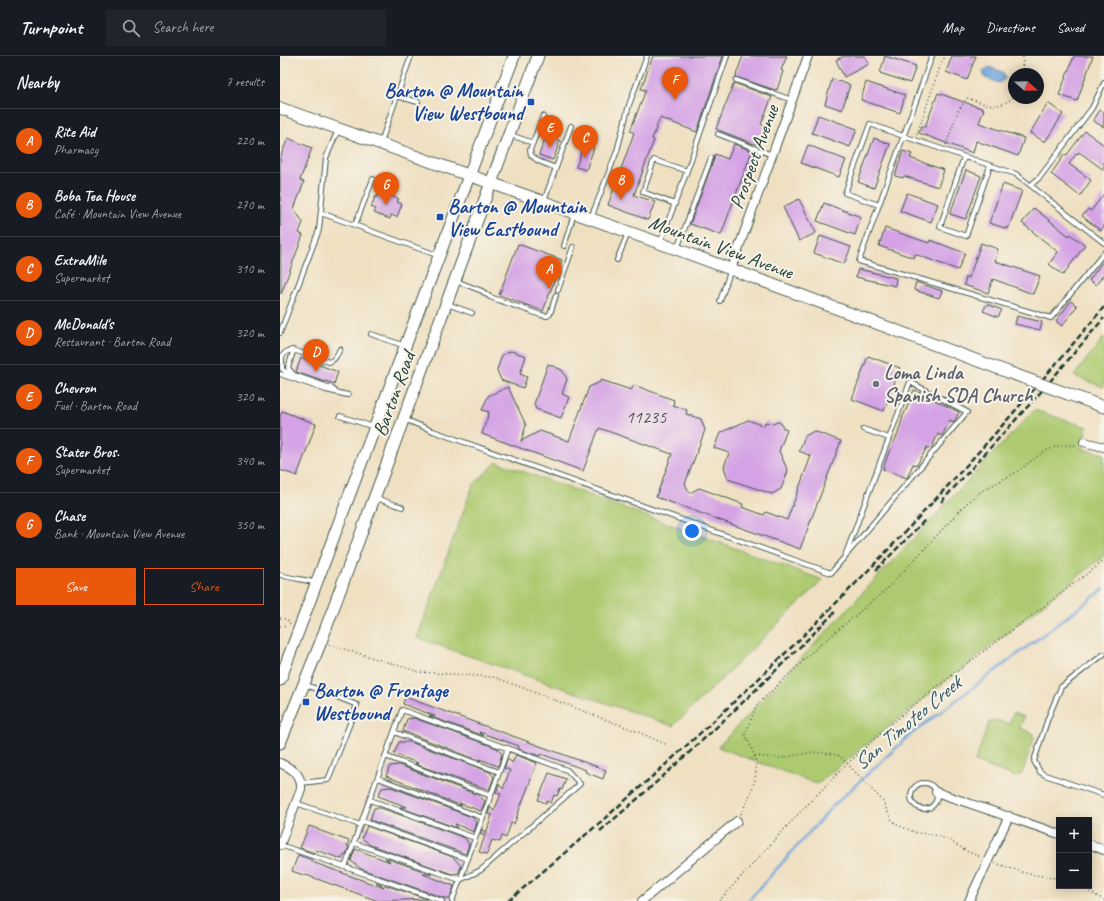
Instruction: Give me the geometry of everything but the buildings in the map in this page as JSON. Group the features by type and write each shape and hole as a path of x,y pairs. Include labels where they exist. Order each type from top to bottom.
{"main road":[{"name":"Barton Road","path":"280,680 293,629 316,583 514,56"},
{"name":"Barton Road","path":"280,743 320,644 375,498 538,56"},
{"name":"Mountain View Avenue","path":"280,108 469,177 677,249 1008,372 1104,406"}],"street":[{"name":"Prospect Avenue","path":"731,269 808,56"},
{"path":"1081,444 1104,447"},
{"path":"280,763 294,770 301,781 301,789 280,845"},
{"path":"936,792 1056,833"},
{"path":"969,901 1009,816"},
{"path":"642,901 737,821"},
{"path":"1092,845 1104,850"}],"lane":[{"path":"380,144 410,56"},
{"path":"591,219 617,152 629,104 647,56"},
{"path":"660,243 727,56"},
{"path":"932,56 859,261 1051,318 1104,252"},
{"path":"736,80 792,100"},
{"path":"1031,185 1040,177 1092,108 1104,83"},
{"path":"397,96 418,102"},
{"path":"543,116 530,150 531,155 538,161 556,168"},
{"path":"879,205 845,193 870,124 1016,174 1104,243"},
{"path":"544,202 571,126"},
{"path":"280,333 319,230 326,158 338,130"},
{"path":"718,134 773,155"},
{"path":"510,135 533,142"},
{"path":"964,157 940,227 966,236 990,166"},
{"path":"677,249 711,158"},
{"path":"675,204 643,192 654,160 687,171"},
{"path":"355,225 373,179"},
{"path":"321,213 439,256"},
{"path":"564,246 575,213"},
{"path":"617,260 628,232"},
{"path":"558,290 573,247"},
{"path":"720,301 731,269"},
{"path":"456,281 482,291 490,297 547,316 550,314 556,295"},
{"path":"447,304 472,313"},
{"path":"371,334 406,346"},
{"path":"335,391 331,388 286,372 282,369 281,363 282,356 286,352 292,350 329,362 336,357 340,349"},
{"path":"294,375 288,368 293,352 296,351"},
{"path":"280,374 326,390 348,395"},
{"path":"404,419 831,573 967,412 910,382 845,556"},
{"path":"340,416 375,428"},
{"path":"863,429 889,438"},
{"path":"375,498 402,508"},
{"path":"281,575 316,583"},
{"path":"1104,654 1060,687 1034,761 1040,772 1045,775 1104,796"},
{"path":"301,783 328,780 357,705 304,684"},
{"path":"345,867 402,710 567,770 580,784 481,870 460,880 354,843"},
{"path":"394,732 499,772"},
{"path":"452,901 508,748"},
{"path":"385,756 491,796"},
{"path":"378,778 483,818"},
{"path":"919,784 928,784 936,792 936,801 930,807 921,809 912,801 911,793 919,784"},
{"path":"370,800 475,838"},
{"path":"296,802 468,859"},
{"path":"280,845 442,901"}],"path":[{"path":"915,140 942,61 946,56"},
{"path":"1022,68 1023,56"},
{"path":"944,150 958,111 967,98 989,105 999,105 1008,102"},
{"path":"737,821 748,799 755,780 755,756 745,735 756,706 814,650 887,589 966,503 982,490 1015,473 1042,453 1052,448 1057,446 1081,444"},
{"path":"719,901 800,811 847,764 898,718 944,681 1104,561"},
{"path":"280,618 286,619 293,629"},
{"path":"280,626 293,629"},
{"path":"320,644 333,645 419,672 494,677 636,730 665,744"},
{"path":"755,756 781,758 813,752 840,756 882,800 891,819 897,825 917,833 931,834 947,839 975,855 1000,866 1019,872 1056,878"},
{"path":"1084,889 1104,900"}],"green space":[{"path":"1104,337 1104,387 1074,376"},
{"path":"1034,410 1087,427 1082,449 1104,454 1104,556 817,784 718,747"},
{"path":"497,462 823,580 673,726 417,638 473,485"},
{"path":"1013,713 1024,717 1020,728 1032,733 1034,738 1022,774 1016,777 975,762 989,722 996,720 1009,724"}],"water":[{"path":"989,67 1003,72 1005,79 999,83 985,78 983,72"}],"waterway":[{"name":"San Timoteo Creek","path":"748,901 833,806 910,735 1104,589"}],"railway":[{"path":"508,901 684,748 811,628 885,553 949,484 1043,379 1104,307"},
{"path":"941,502 1040,393 1104,318"},
{"path":"876,570 925,520"},
{"path":"600,831 631,805 720,724 836,611"}],"place":[{"name":"Stater Bros.","path":"675,100"},
{"name":"Barton @ Mountain View Westbound","path":"531,102"},
{"name":"Chevron","path":"550,148"},
{"name":"ExtraMile","path":"585,158"},
{"name":"Boba Tea House","path":"621,200"},
{"name":"Chase","path":"386,205"},
{"name":"Barton @ Mountain View Eastbound","path":"440,217"},
{"name":"Rite Aid","path":"549,289"},
{"name":"McDonald's","path":"316,372"},
{"name":"Loma Linda Spanish SDA Church","path":"876,384"},
{"name":"Barton @ Frontage Westbound","path":"306,702"}]}
